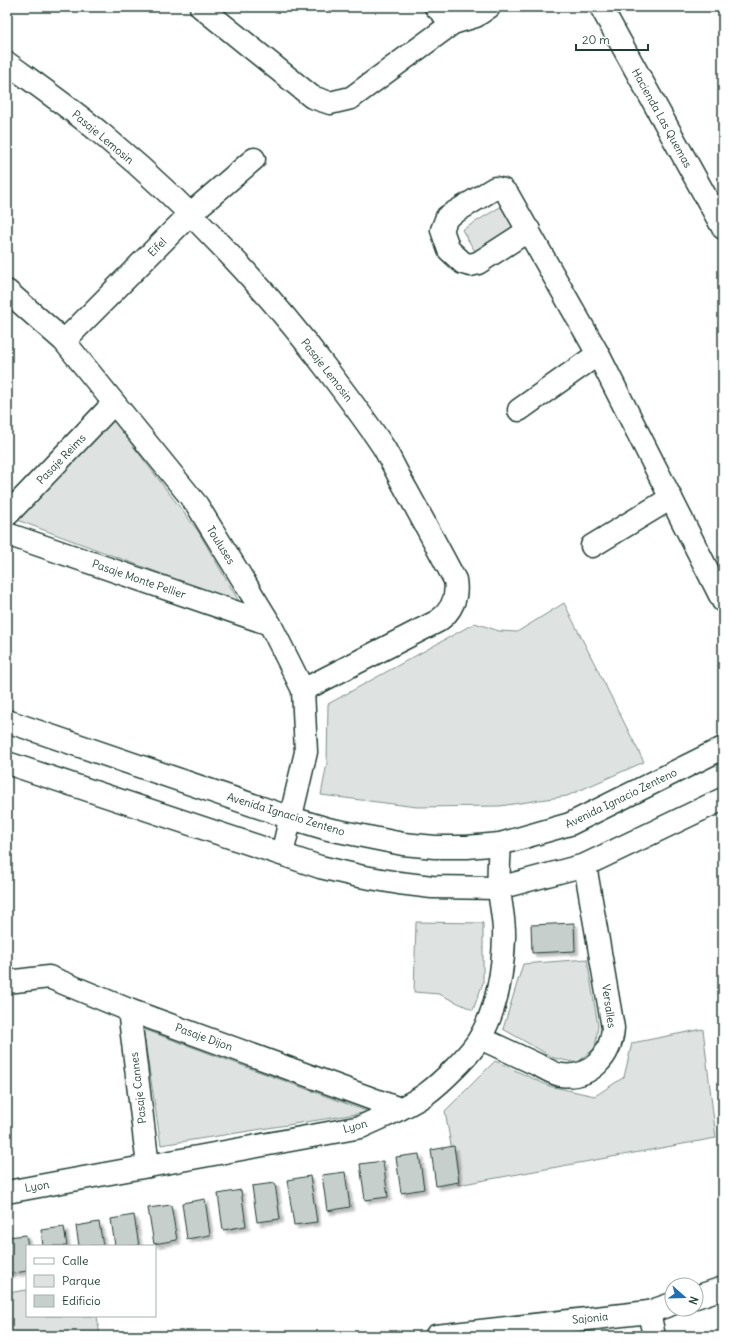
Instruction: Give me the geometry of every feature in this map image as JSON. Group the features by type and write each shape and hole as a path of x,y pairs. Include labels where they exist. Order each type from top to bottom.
{"street":[{"path":"201,7 312,98 330,103 351,98 457,15"},
{"path":"436,7 457,15 476,16 489,7"},
{"name":"Hacienda Las Quemas","path":"601,7 723,228"},
{"name":"Pasaje Lemosin","path":"7,63 104,136 148,174 233,257 274,303 313,350 350,399 384,449 454,580 456,596 444,617 303,690"},
{"name":"Eifel","path":"64,341 190,214 254,159"},
{"path":"529,230 598,354 723,602"},
{"name":"Touluses","path":"9,295 64,341 197,505 270,624 303,690 306,752 282,854"},
{"path":"519,410 598,354"},
{"name":"Pasaje Reims","path":"7,515 114,403"},
{"path":"592,546 671,498"},
{"name":"Pasaje Monte Pellier","path":"7,534 270,624"},
{"name":"Avenida Ignacio Zenteno","path":"7,721 291,818 328,829 403,844 435,847 467,847 500,844 570,824 723,748"},
{"path":"7,763 326,868 359,876 432,887 499,888 585,865 723,799"},
{"name":"Lyon","path":"7,1192 361,1127 400,1109 426,1094 458,1065 480,1038 491,1014 498,988 504,937 503,912 499,888 500,844"},
{"name":"Versalles","path":"480,1038 559,1075 579,1074 589,1070 604,1056 611,1043 613,1028 585,865"},
{"name":"Pasaje Dijon","path":"7,982 49,977 129,1010 400,1109"},
{"name":"Pasaje Cannes","path":"129,1010 148,1166"},
{"path":"704,1294 723,1288"},
{"name":"Sajonia","path":"436,1336 649,1312 664,1307"},
{"path":"649,1312 654,1336"}],"green space":[{"path":"505,204 522,232 479,258 462,230"},
{"path":"111,417 198,531 240,603 17,520"},
{"path":"564,603 644,762 567,796 500,806 417,807 321,795 327,763 328,704 475,623 499,631 517,632"},
{"path":"416,922 483,923 483,983 473,1010 439,994 414,992"},
{"path":"587,959 598,1026 595,1048 577,1063 554,1058 503,1029 523,964"},
{"path":"143,1029 369,1112 161,1145"},
{"path":"703,1029 716,1138 458,1185 445,1111 495,1061 549,1086 595,1096 624,1077 632,1043"},
{"path":"26,1290 26,1317 97,1317 100,1336 7,1336 7,1293"}],"building":[{"path":"574,923 575,951 532,953 531,925"},
{"path":"454,1146 459,1182 436,1186 431,1150"},
{"path":"419,1154 424,1189 401,1193 396,1157"},
{"path":"383,1161 388,1197 365,1200 360,1164"},
{"path":"345,1172 350,1207 327,1211 322,1175"},
{"path":"310,1176 317,1222 294,1225 287,1180"},
{"path":"275,1183 280,1219 257,1222 252,1186"},
{"path":"241,1190 246,1226 223,1230 218,1194"},
{"path":"205,1199 210,1235 187,1239 182,1203"},
{"path":"171,1205 177,1240 154,1244 148,1208"},
{"path":"134,1215 139,1245 115,1245 111,1219"},
{"path":"99,1222 103,1245 79,1245 76,1226"},
{"path":"64,1227 67,1245 43,1245 41,1230"},
{"path":"26,1235 28,1245 26,1245 26,1271 8,1274 7,1237"}]}
